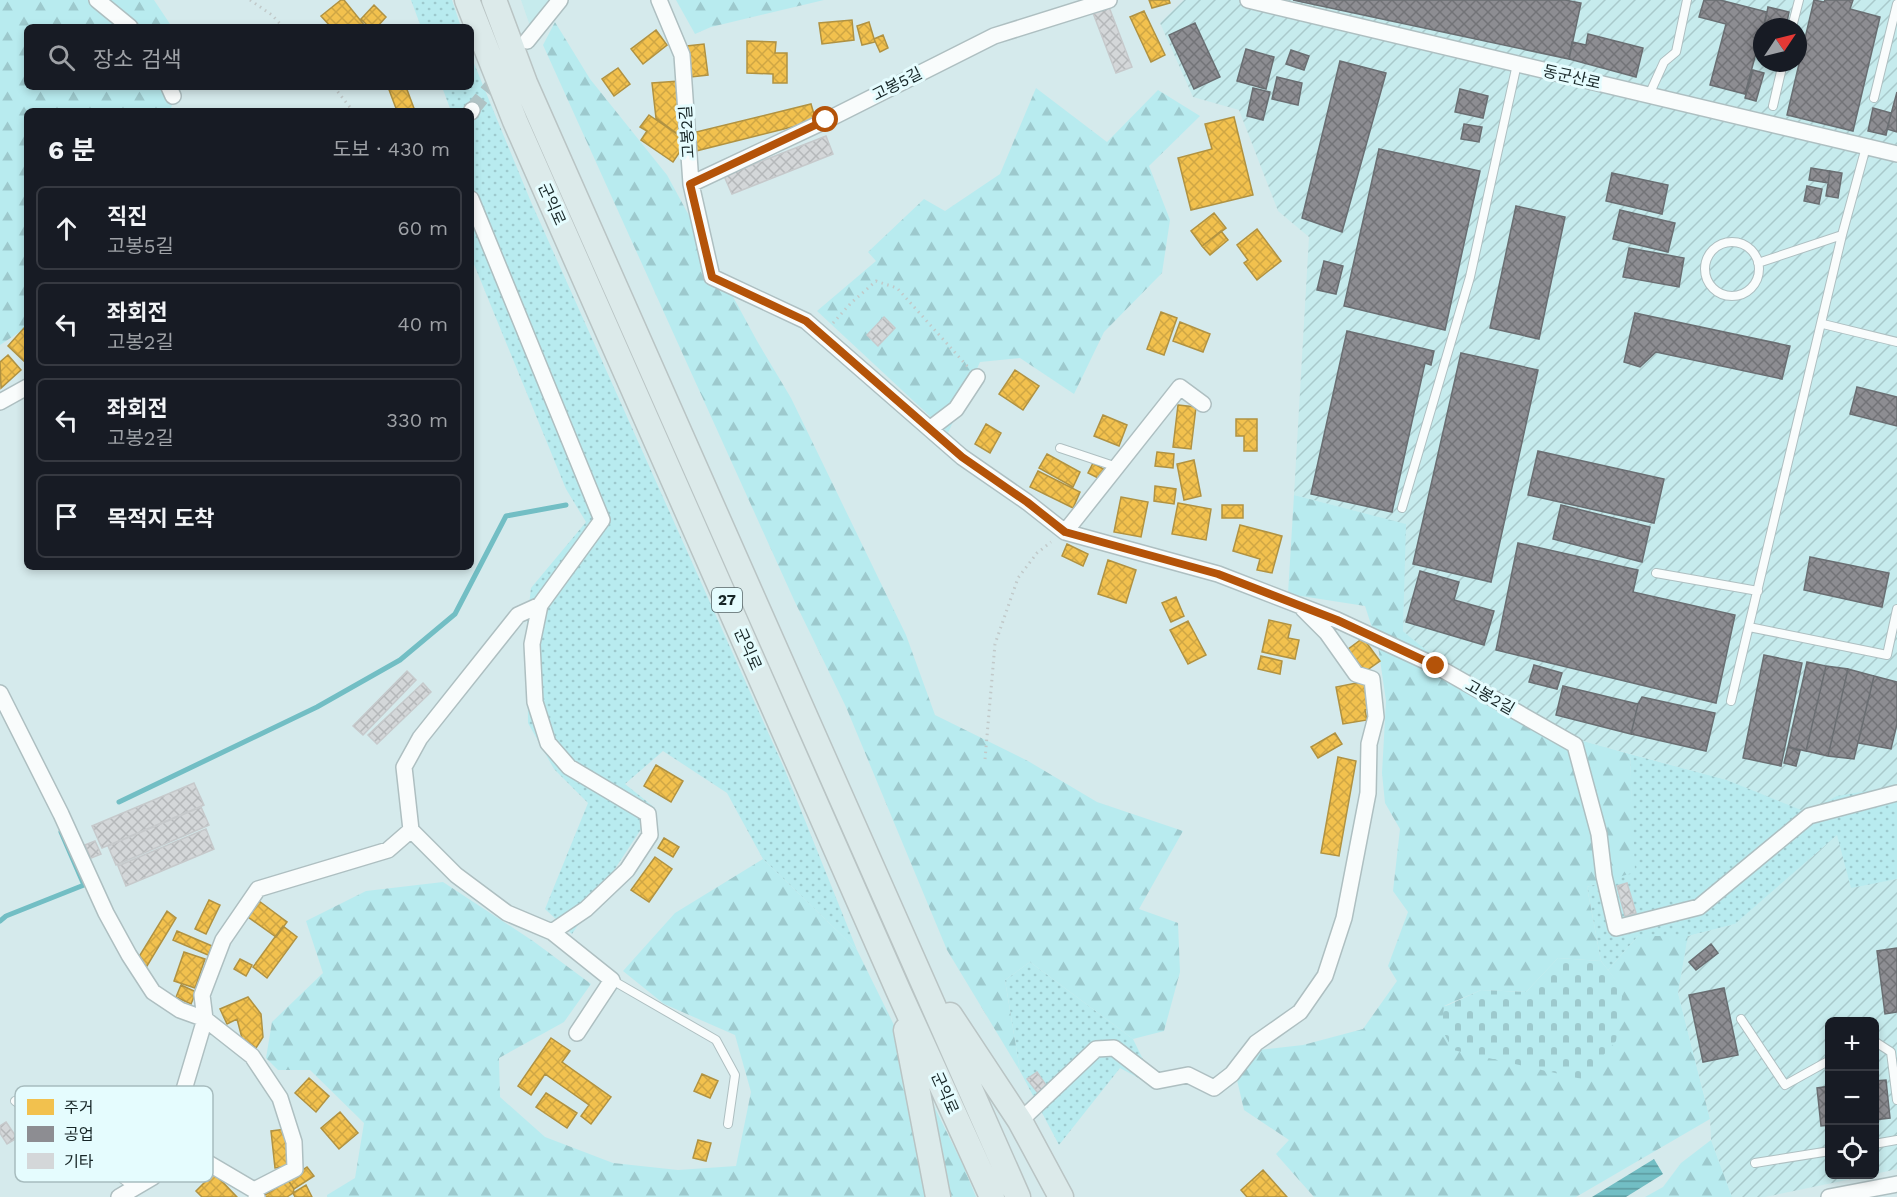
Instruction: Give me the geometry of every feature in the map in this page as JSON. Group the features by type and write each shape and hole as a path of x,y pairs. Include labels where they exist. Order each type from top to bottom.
{"highway":[{"name":"군익로","path":"467,0 515,121 898,990 992,1197"},
{"name":"군익로","path":"494,0 525,83 1018,1197"},
{"path":"912,958 1020,1121 1061,1197"},
{"path":"898,990 938,1197"}],"street":[{"path":"97,0 126,24"},
{"path":"527,41 560,0"},
{"name":"고봉2길","path":"659,0 682,55 690,184 712,277 806,321 962,457 1027,502 1065,532 1218,574 1337,620 1436,666 1575,745 1599,834 1604,876 1616,928 1699,907 1809,816 1897,793"},
{"name":"고봉5길","path":"690,184 826,120 994,36 1109,0"},
{"name":"동군산로","path":"1248,0 1897,154"},
{"path":"474,206 602,520 540,605 532,644 535,702 548,743 569,767 648,814 650,835 627,870 586,909 552,932"},
{"path":"931,428 956,409 977,377"},
{"path":"1065,532 1180,387 1203,404"},
{"path":"0,402 24,389"},
{"path":"540,605 519,615 420,738 404,767 411,830 456,875 507,913 552,932 612,980 578,1033"},
{"path":"1020,1121 1096,1049 1114,1048 1157,1081 1188,1075 1214,1088 1232,1074 1256,1043 1300,1012 1325,976 1344,918 1368,793 1369,744 1376,717 1372,679 1356,674 1328,633 1298,605"},
{"path":"0,693 61,814 106,913 153,992 180,1010 205,1019 252,1056 280,1098 294,1142 295,1169 255,1194 213,1167"},
{"path":"186,1086 205,1019 202,995 223,940 258,889 388,850 411,830"},
{"path":"119,1197 145,1182"},
{"path":"1830,1197 1897,1184"}],"lane":[{"path":"1648,95 1664,62 1676,52 1687,0"},
{"path":"1794,18 1799,0"},
{"path":"1874,98 1897,4"},
{"path":"1402,508 1470,277 1517,64"},
{"path":"1773,106 1781,72"},
{"path":"1731,701 1842,235 1866,147"},
{"path":"1758,263 1842,235"},
{"path":"1725,243 1743,244 1750,249 1758,263 1759,273 1756,282 1744,294 1736,296 1727,296 1718,292 1707,279 1705,270 1707,261 1717,247 1725,243"},
{"path":"1822,324 1897,342"},
{"path":"1060,448 1117,467"},
{"path":"1656,573 1758,591"},
{"path":"1749,627 1887,655 1897,609"},
{"path":"612,980 716,1040 735,1075 728,1124"},
{"path":"1741,1019 1785,1085 1825,1063"},
{"path":"1879,1044 1891,1052 1897,1100"},
{"path":"1879,1143 1897,1140"},
{"path":"1755,1163 1825,1152"},
{"path":"127,1182 135,1188"}],"path":[{"path":"250,0 272,15 280,24"},
{"path":"336,90 351,108"},
{"path":"822,335 851,303 876,281 897,288 977,377"},
{"path":"985,759 995,644 1018,578 1037,553 1065,532"}],"shaded area":[{"path":"521,0 554,0 530,26"},
{"path":"1184,0 1897,0 1897,786 1806,812 1796,809 1727,780 1576,739 1437,659 1403,631 1405,524 1294,495 1309,237 1278,211 1239,110 1193,97 1160,23"},
{"path":"1838,834 1851,887 1897,879 1897,1169 1879,1173 1879,1017 1825,1017 1825,1179 1852,1179 1765,1197 1732,1197 1711,1140 1710,1118 1678,993 1688,936 1735,924"},
{"path":"1654,1159 1663,1174 1626,1197 1592,1197"}],"green space":[{"path":"0,0 154,0 170,24 24,24 24,90 177,90 171,108 24,108 24,329 0,345"},
{"path":"411,0 452,0 460,24 420,24"},
{"path":"676,0 824,0 711,27 695,34"},
{"path":"555,22 590,79 667,175 757,341 791,398 906,635 935,715 1028,761 1097,802 1183,831 1139,909 1178,923 1180,972 1164,1031 1133,1039 1030,962 1005,980 1020,1071 947,950 846,707 794,600 543,45"},
{"path":"474,63 531,202 784,768 857,950 763,859 727,793 663,751 625,784 655,808 572,934 545,909 588,803 554,769 528,723 527,622 531,588 586,522 566,489 474,264 474,108 450,108 443,90 474,90"},
{"path":"1036,88 1107,142 1158,90 1200,116 1149,166 1170,220 1162,273 1104,332 1074,394 1020,358 980,362 948,433 817,311 876,261 868,252 924,199 945,211 1000,174"},
{"path":"1294,495 1406,524 1403,631 1437,659 1576,739 1630,754 1635,872 1587,887 1601,961 1558,958 1526,992 1481,990 1444,1006 1622,989 1608,970 1638,936 1688,936 1678,993 1710,1119 1576,1197 1314,1197 1276,1154 1289,1140 1244,1110 1237,1080 1258,1050 1303,1045 1363,1029 1397,981 1388,966 1408,912 1393,891 1400,829 1385,803 1382,773 1386,701 1378,646 1365,606 1288,594"},
{"path":"1630,754 1727,780 1806,812 1837,796 1897,786 1897,879 1851,888 1837,835 1735,924 1688,936 1638,936 1608,970 1601,961 1587,887 1634,871"},
{"path":"763,859 857,950 963,1165 976,1197 327,1197 355,1178 364,1123 310,1070 278,1070 266,1058 272,1022 323,973 306,921 366,891 443,882 533,941 591,984 564,1022 499,1058 500,1097 545,1137 613,1163 678,1170 736,1166 751,1092 735,1035 664,1004 623,971 675,913"},
{"path":"1558,958 1601,961 1623,989 1616,1041 1582,1079 1453,1050 1441,1028 1444,1007 1481,990 1526,992"},
{"path":"1030,962 1133,1039 1157,1088 1120,1068 1059,1145 1020,1071 1005,980"},
{"path":"1711,1140 1732,1197 1645,1197 1663,1187 1681,1163"}],"building: 주거":[{"path":"344,0 363,24 328,24 321,16"},
{"path":"1149,0 1169,0 1170,3 1152,8"},
{"path":"374,5 386,17 380,24 366,24 361,19"},
{"path":"1144,11 1165,55 1151,62 1130,17"},
{"path":"852,20 854,40 822,44 819,23"},
{"path":"869,22 875,42 862,45 857,26"},
{"path":"656,30 667,45 643,64 631,49"},
{"path":"883,35 888,48 880,52 874,39"},
{"path":"747,41 776,42 775,53 787,53 787,83 773,83 773,74 747,73"},
{"path":"704,44 708,75 691,77 687,46"},
{"path":"618,68 630,84 614,96 602,79"},
{"path":"679,81 684,133 675,132 656,118 652,83"},
{"path":"389,90 407,90 414,108 396,108"},
{"path":"811,104 816,121 696,151 692,133"},
{"path":"649,115 687,141 673,162 641,140 647,131 640,127"},
{"path":"1234,117 1253,195 1191,210 1178,158 1212,149 1205,124"},
{"path":"1214,213 1226,228 1202,246 1191,231"},
{"path":"1257,229 1281,261 1257,280 1244,263 1248,260 1237,245"},
{"path":"1221,231 1228,240 1210,255 1202,246"},
{"path":"1161,312 1177,318 1164,355 1147,349"},
{"path":"1180,322 1210,334 1203,352 1173,341"},
{"path":"24,328 24,361 8,346"},
{"path":"8,355 21,370 1,388 0,362"},
{"path":"1015,370 1039,386 1023,410 999,394"},
{"path":"1178,405 1196,407 1191,449 1173,447"},
{"path":"1103,415 1127,425 1119,446 1094,436"},
{"path":"1236,419 1257,419 1257,451 1244,451 1244,436 1236,436"},
{"path":"986,424 1001,433 990,453 975,444"},
{"path":"1157,452 1174,454 1173,468 1155,466"},
{"path":"1047,454 1080,472 1073,487 1039,468"},
{"path":"1194,460 1201,496 1184,500 1177,464"},
{"path":"1093,463 1105,470 1100,479 1088,473"},
{"path":"1038,471 1080,492 1073,508 1030,487"},
{"path":"1155,486 1176,489 1174,504 1154,501"},
{"path":"1121,497 1148,502 1141,537 1114,532"},
{"path":"1178,503 1211,509 1206,540 1172,534"},
{"path":"1222,505 1243,505 1243,518 1222,518"},
{"path":"1240,525 1282,536 1272,573 1257,570 1260,559 1233,551"},
{"path":"1067,544 1088,554 1083,566 1062,556"},
{"path":"1108,560 1136,570 1126,603 1098,594"},
{"path":"1176,597 1184,616 1171,622 1162,603"},
{"path":"1269,620 1291,625 1288,638 1299,640 1295,659 1262,652"},
{"path":"1188,621 1206,655 1188,664 1170,630"},
{"path":"1363,638 1380,661 1363,673 1347,650"},
{"path":"1261,656 1282,661 1280,674 1258,669"},
{"path":"1367,681 1372,708 1365,710 1367,720 1343,724 1336,687"},
{"path":"1335,733 1342,744 1318,758 1311,747"},
{"path":"1338,757 1356,761 1339,856 1321,853"},
{"path":"656,765 683,781 671,802 644,786"},
{"path":"664,838 679,847 673,857 658,848"},
{"path":"655,857 672,869 649,902 631,890"},
{"path":"209,900 220,905 206,934 195,929"},
{"path":"259,901 287,922 276,937 248,917"},
{"path":"167,911 176,918 147,966 137,960"},
{"path":"283,926 297,937 267,978 253,967"},
{"path":"177,931 212,946 208,955 173,940"},
{"path":"184,952 205,959 195,988 174,981"},
{"path":"240,959 252,965 246,976 234,969"},
{"path":"181,985 196,992 191,1004 176,997"},
{"path":"248,997 261,1014 263,1037 256,1048 242,1038 237,1019 227,1024 220,1009"},
{"path":"551,1038 570,1051 562,1062 611,1097 591,1124 581,1116 589,1105 545,1074 531,1095 518,1086"},
{"path":"702,1074 718,1081 710,1098 694,1091"},
{"path":"309,1078 329,1096 316,1112 295,1093"},
{"path":"546,1093 577,1113 567,1128 536,1107"},
{"path":"340,1112 358,1133 339,1149 321,1128"},
{"path":"286,1129 290,1166 275,1168 271,1131"},
{"path":"698,1140 711,1143 706,1161 693,1158"},
{"path":"307,1167 314,1176 294,1189 288,1180"},
{"path":"1263,1170 1287,1197 1247,1197 1241,1190"},
{"path":"213,1174 237,1197 202,1197 196,1191 205,1182 213,1182"},
{"path":"288,1180 294,1189 293,1193 287,1197 266,1197 265,1195"},
{"path":"306,1185 312,1197 295,1197 293,1193"}],"building: 공업":[{"path":"1293,0 1565,0 1581,3 1569,59"},
{"path":"1704,0 1720,0 1767,12 1765,18 1753,18 1753,64 1745,94 1710,85 1726,24 1699,17"},
{"path":"1814,0 1824,2 1825,0 1853,0 1850,9 1880,17 1853,131 1787,115 1797,72 1807,72 1807,30"},
{"path":"1768,7 1789,12 1788,18 1766,18"},
{"path":"1195,23 1220,77 1194,89 1169,35"},
{"path":"1588,34 1643,48 1636,77 1569,59 1572,42 1586,45"},
{"path":"1246,49 1274,57 1266,89 1237,81"},
{"path":"1291,50 1309,56 1304,70 1286,64"},
{"path":"1340,61 1386,73 1342,232 1302,218"},
{"path":"1753,70 1753,72 1764,73 1756,101 1745,98"},
{"path":"1277,77 1302,83 1298,105 1272,99"},
{"path":"1253,88 1270,92 1263,120 1247,116"},
{"path":"1460,89 1488,96 1483,118 1455,112"},
{"path":"1897,92 1897,132 1887,129"},
{"path":"1873,108 1891,113 1886,135 1868,131"},
{"path":"1464,124 1482,127 1479,142 1461,139"},
{"path":"1379,149 1480,171 1445,330 1344,306"},
{"path":"1811,168 1830,171 1828,183 1809,180"},
{"path":"1830,171 1842,173 1838,198 1826,196"},
{"path":"1612,173 1668,185 1662,214 1606,201"},
{"path":"1807,186 1822,189 1819,204 1804,201"},
{"path":"1516,206 1565,217 1539,339 1490,328"},
{"path":"1620,210 1675,223 1668,252 1613,239"},
{"path":"1629,248 1684,258 1679,287 1623,277"},
{"path":"1324,261 1343,266 1336,294 1317,290"},
{"path":"1635,313 1790,346 1782,379 1656,352 1640,367 1624,362"},
{"path":"1347,331 1434,351 1431,365 1425,363 1392,512 1311,494"},
{"path":"1461,353 1538,370 1491,582 1413,564"},
{"path":"1857,387 1897,397 1897,426 1850,414"},
{"path":"1538,451 1664,479 1654,523 1528,495"},
{"path":"1561,505 1650,527 1642,562 1553,539"},
{"path":"1518,543 1638,570 1633,592 1735,615 1716,703 1496,650"},
{"path":"1810,557 1889,573 1882,607 1804,590"},
{"path":"1420,571 1459,582 1454,600 1494,611 1484,645 1406,622"},
{"path":"1764,655 1802,663 1781,766 1743,758"},
{"path":"1807,662 1826,666 1806,751 1788,747"},
{"path":"1534,665 1562,673 1557,689 1529,682"},
{"path":"1826,666 1848,669 1828,756 1806,751"},
{"path":"1848,669 1874,676 1854,759 1828,756"},
{"path":"1874,676 1897,682 1897,724 1891,749 1858,743"},
{"path":"1563,686 1638,704 1631,734 1556,715"},
{"path":"1642,697 1715,713 1706,751 1631,734 1638,704"},
{"path":"1788,747 1800,751 1796,766 1784,763"},
{"path":"1711,944 1718,953 1696,970 1689,962"},
{"path":"1897,948 1897,1012 1885,1014 1877,951"},
{"path":"1724,988 1738,1055 1703,1062 1689,995"},
{"path":"1886,1080 1890,1118 1879,1119 1879,1081"},
{"path":"1825,1087 1825,1126 1821,1126 1817,1088"}],"building: 기타":[{"path":"1109,7 1132,67 1116,73 1093,13"},
{"path":"826,136 833,154 732,194 724,176"},
{"path":"884,317 895,328 878,346 867,335"},
{"path":"407,671 416,680 363,735 353,726"},
{"path":"423,683 431,692 377,744 368,735"},
{"path":"194,783 204,805 102,848 92,826"},
{"path":"201,807 209,825 116,865 108,846"},
{"path":"206,829 214,849 126,886 118,866"},
{"path":"95,841 101,854 91,858 85,845"},
{"path":"1627,883 1636,913 1625,916 1617,886"},
{"path":"1037,1072 1050,1091 1041,1097 1027,1079"},
{"path":"6,1122 15,1135 15,1139 7,1144 0,1133 0,1126"}],"waterway":[{"path":"119,802 317,707 400,660 455,614 506,516 566,505"},
{"path":"0,921 6,916 84,885 61,832"}],"tunnel":[{"path":"474,108 501,74"}],"route":[{"path":"826,120 690,184 712,277 806,321 962,457 1027,502 1065,532 1218,574 1337,620 1436,666"}]}
